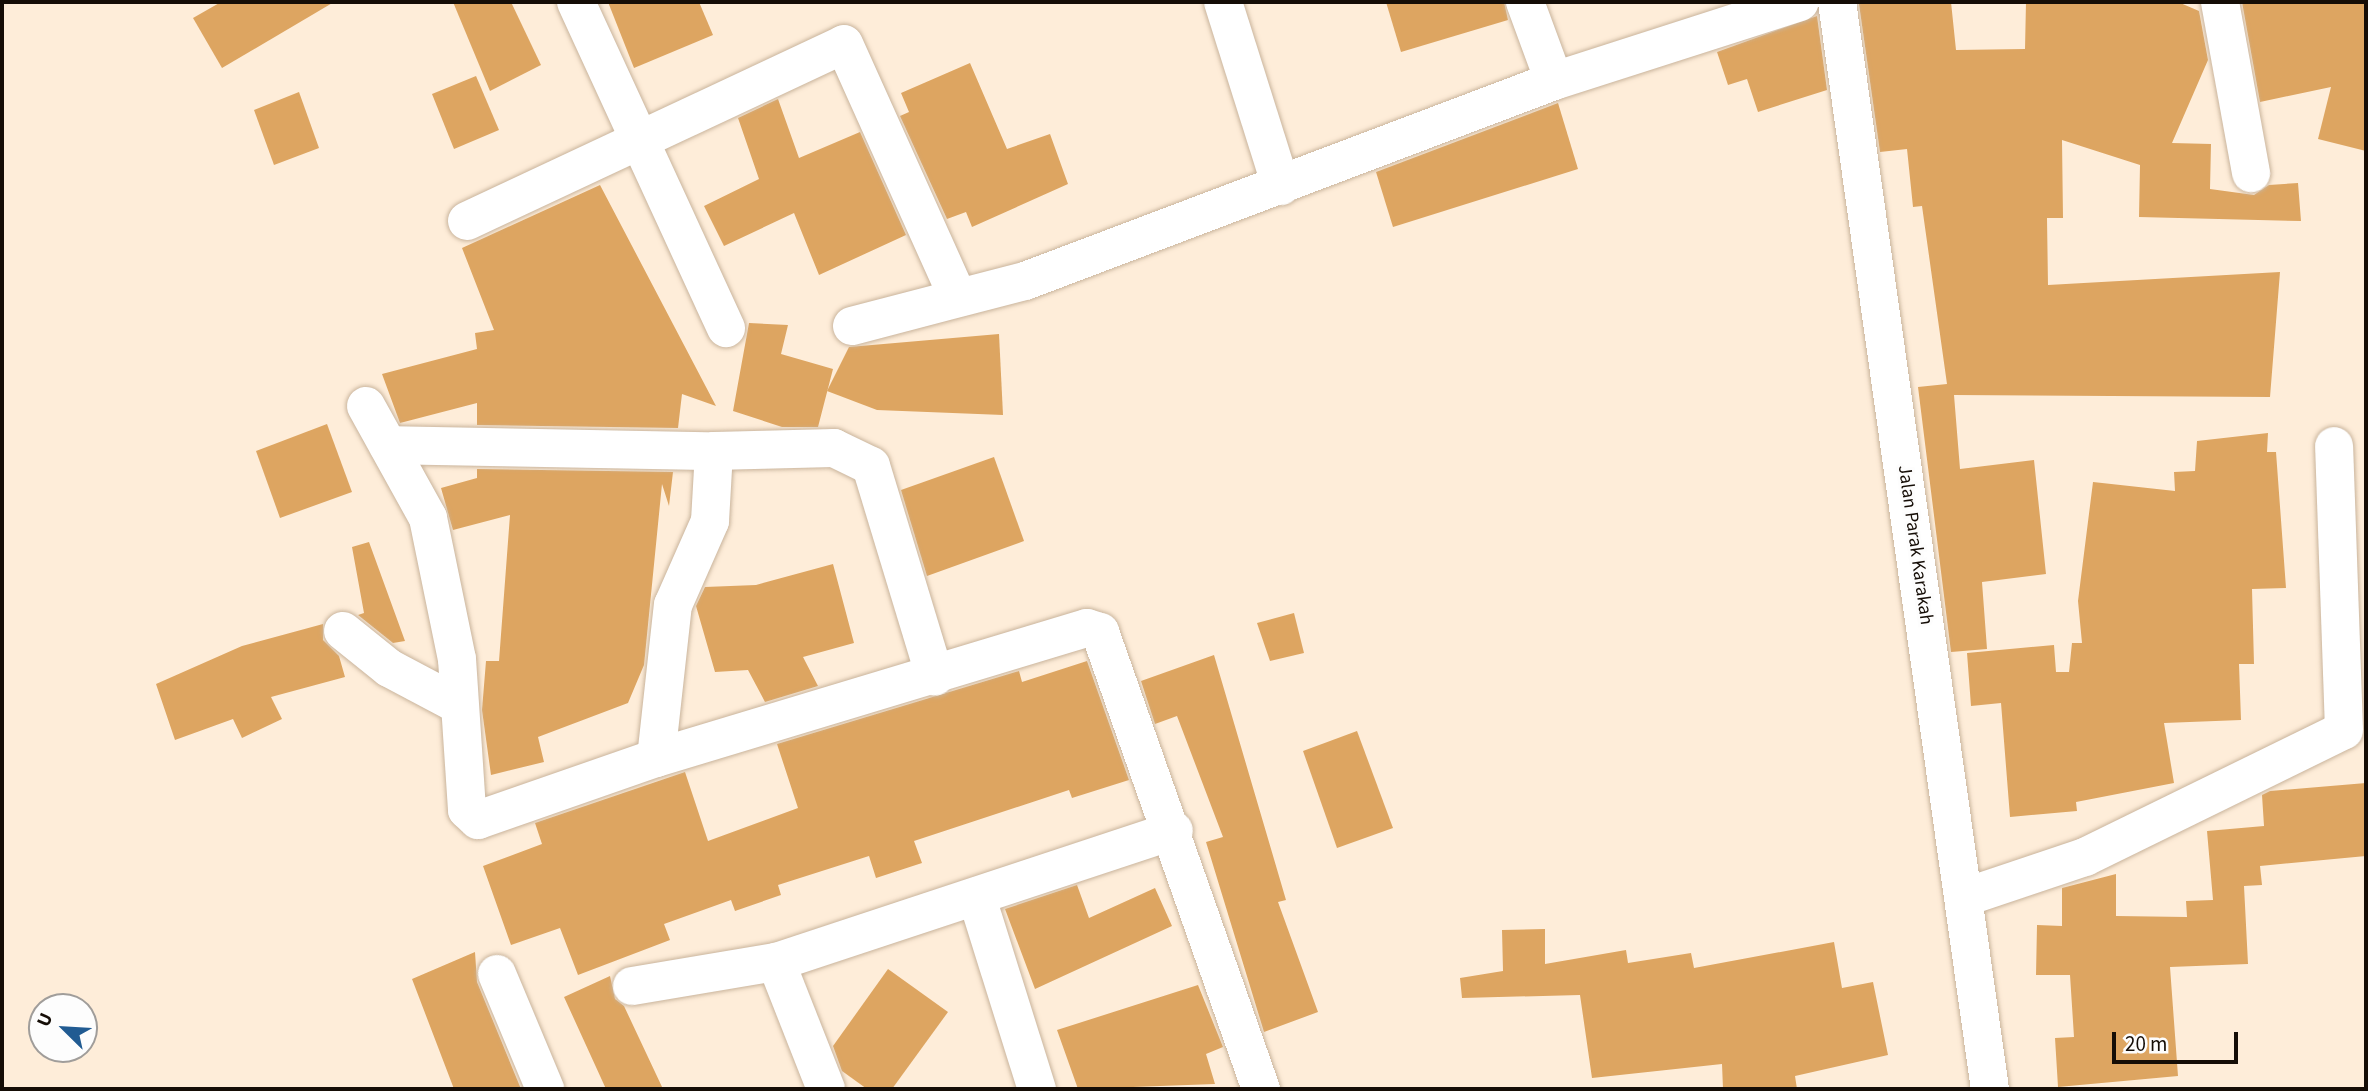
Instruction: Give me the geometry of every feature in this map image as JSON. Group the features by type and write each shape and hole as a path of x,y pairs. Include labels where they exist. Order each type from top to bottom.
{"street":[{"path":"576,2 726,328"},
{"path":"1223,2 1281,186"},
{"path":"1525,2 1554,82"},
{"path":"852,326 957,296 1025,281 1554,82 1800,2"},
{"name":"Jalan Parak Karakah","path":"1837,2 1966,897 1990,1089"},
{"path":"2220,2 2251,173"},
{"path":"467,220 844,44 957,296"},
{"path":"366,406 428,518 448,599 467,810 478,820 656,758 1087,628 1100,632 1174,830 1261,1089"},
{"path":"388,445 714,451 834,448 871,466 935,676"},
{"path":"1966,897 2085,857 2355,727 2334,446"},
{"path":"656,758 673,605 710,521 714,451"},
{"path":"343,632 388,668 459,705"},
{"path":"632,986 776,961 976,898 1174,830"},
{"path":"976,898 1037,1089"},
{"path":"776,961 827,1089"},
{"path":"497,974 545,1089"}],"building":[{"path":"221,2 334,2 222,68 193,18"},
{"path":"453,2 511,2 541,65 490,91"},
{"path":"608,2 699,2 713,35 634,68"},
{"path":"1386,2 1504,2 1508,20 1401,52"},
{"path":"1951,2 1956,50 2025,49 2026,2 2178,2 2199,11 2208,60 2172,143 2211,144 2210,189 2254,195 2269,185 2298,183 2301,221 2139,217 2140,165 2062,140 2063,218 2047,218 2048,285 2280,272 2270,397 1954,395 1960,469 2034,460 2046,574 1982,582 1987,649 1951,652 1918,387 1947,384 1922,206 1913,207 1907,149 1880,152 1859,4"},
{"path":"2242,2 2366,2 2366,151 2318,139 2331,87 2260,102"},
{"path":"1817,16 1827,90 1758,112 1747,79 1728,85 1717,52"},
{"path":"970,63 1007,149 1050,134 1068,184 972,227 966,212 947,219 900,116 909,112 901,93"},
{"path":"476,76 499,130 454,149 432,94"},
{"path":"299,92 319,148 274,165 254,110"},
{"path":"778,99 799,158 860,132 906,235 819,275 794,213 724,246 704,206 759,179 738,118"},
{"path":"1558,103 1578,169 1393,227 1376,172"},
{"path":"600,185 716,406 682,394 678,428 477,425 477,403 400,423 382,374 477,349 475,333 494,330 462,248"},
{"path":"749,323 788,325 781,354 833,369 818,427 782,427 733,411"},
{"path":"999,334 1003,415 877,410 827,391 849,347"},
{"path":"327,424 352,492 280,518 256,451"},
{"path":"2268,433 2267,452 2276,452 2286,588 2252,589 2254,664 2239,664 2241,720 2164,723 2174,783 2076,802 2077,811 2010,817 2001,703 1971,706 1967,653 2054,645 2056,672 2069,672 2072,643 2082,643 2078,601 2093,482 2175,491 2174,472 2195,471 2197,441"},
{"path":"994,457 1024,541 927,576 901,490"},
{"path":"477,469 673,472 669,506 662,484 644,665 628,703 538,737 544,762 491,775 482,710 486,661 499,661 510,515 453,530 441,488 477,478"},
{"path":"369,542 405,641 393,643 358,615 364,613 352,547"},
{"path":"833,564 854,643 803,657 818,686 765,702 748,670 715,672 696,606 705,587 756,585"},
{"path":"1294,613 1304,653 1270,661 1257,623"},
{"path":"323,624 323,640 339,656 345,677 271,697 282,719 242,738 233,719 175,740 156,684 242,646"},
{"path":"1214,655 1286,900 1278,902 1318,1012 1264,1032 1206,842 1223,837 1177,716 1155,724 1141,681"},
{"path":"1087,661 1129,780 1072,798 1069,790 914,841 922,863 876,878 869,856 778,885 781,895 735,911 731,900 664,924 670,940 578,975 560,928 511,945 483,866 542,844 535,823 685,772 708,841 798,808 777,744 1019,671 1022,682"},
{"path":"1357,731 1393,828 1337,848 1303,751"},
{"path":"2366,783 2366,856 2260,866 2262,885 2244,886 2248,964 2170,967 2178,1076 2058,1087 2055,1038 2074,1037 2070,975 2036,975 2037,925 2062,926 2062,888 2116,874 2116,916 2187,917 2186,901 2213,900 2207,831 2264,826 2262,795 2270,791"},
{"path":"1077,885 1089,918 1155,888 1172,926 1035,989 1005,909"},
{"path":"1545,929 1545,964 1626,950 1628,963 1691,953 1694,968 1834,942 1842,988 1873,982 1888,1055 1795,1076 1797,1089 1723,1089 1722,1064 1592,1078 1580,995 1462,998 1460,978 1503,971 1502,930"},
{"path":"475,952 477,982 521,1089 454,1089 412,979"},
{"path":"888,969 948,1012 892,1089 867,1089 842,1071 833,1046"},
{"path":"610,976 615,999 624,1006 663,1089 606,1089 564,997"},
{"path":"1198,985 1223,1047 1206,1054 1215,1084 1078,1089 1057,1030"}]}
